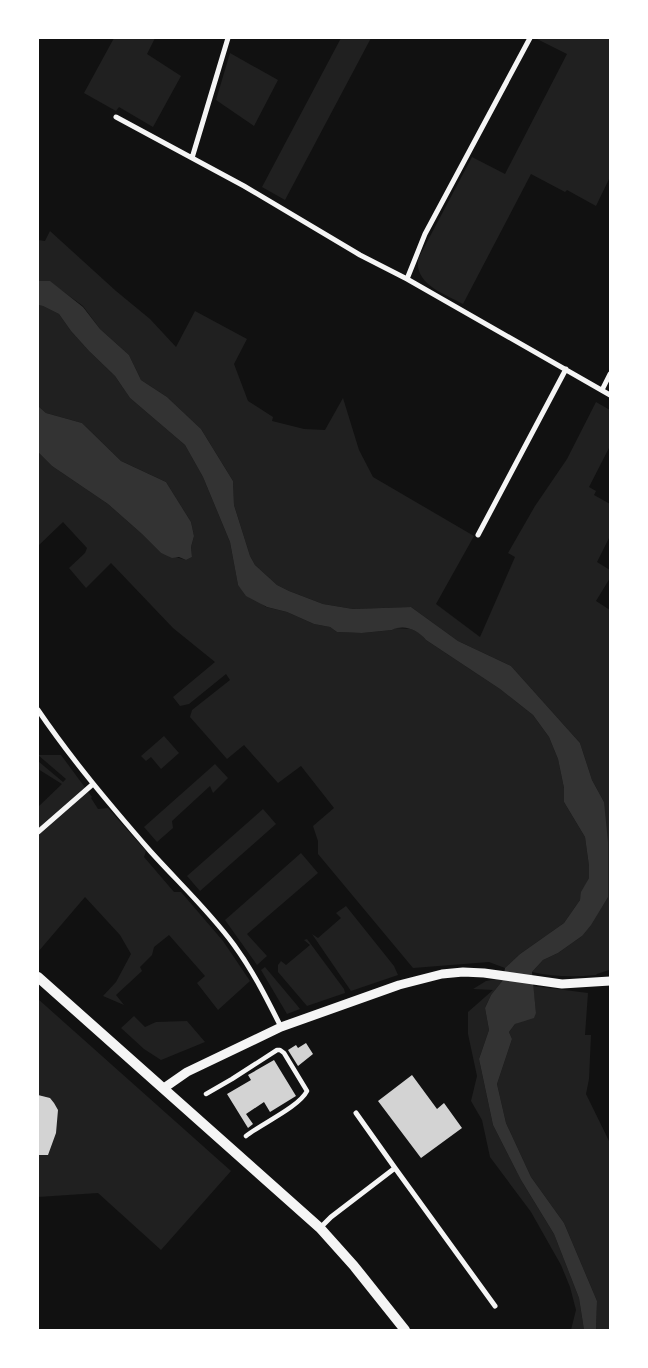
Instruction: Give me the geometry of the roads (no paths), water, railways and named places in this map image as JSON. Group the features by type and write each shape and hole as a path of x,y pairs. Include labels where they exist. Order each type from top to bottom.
{"main road":[{"path":"38,977 320,1228 354,1266 405,1330"}],"street":[{"path":"192,158 228,38"},
{"path":"407,279 425,234 530,38"},
{"path":"116,116 244,186 360,255 407,279 610,395"},
{"path":"478,535 566,369"},
{"path":"602,390 610,374"},
{"path":"38,710 93,784 215,921 234,945 254,974 281,1027"},
{"path":"38,832 93,784"},
{"path":"164,1088 187,1072 281,1027 399,985 442,974 463,972 499,974 546,982 597,983 610,981"},
{"path":"206,1094 232,1080 277,1050 284,1053 307,1091 295,1104 246,1136"},
{"path":"356,1113 496,1306"},
{"path":"320,1228 331,1217 395,1168"}]}
